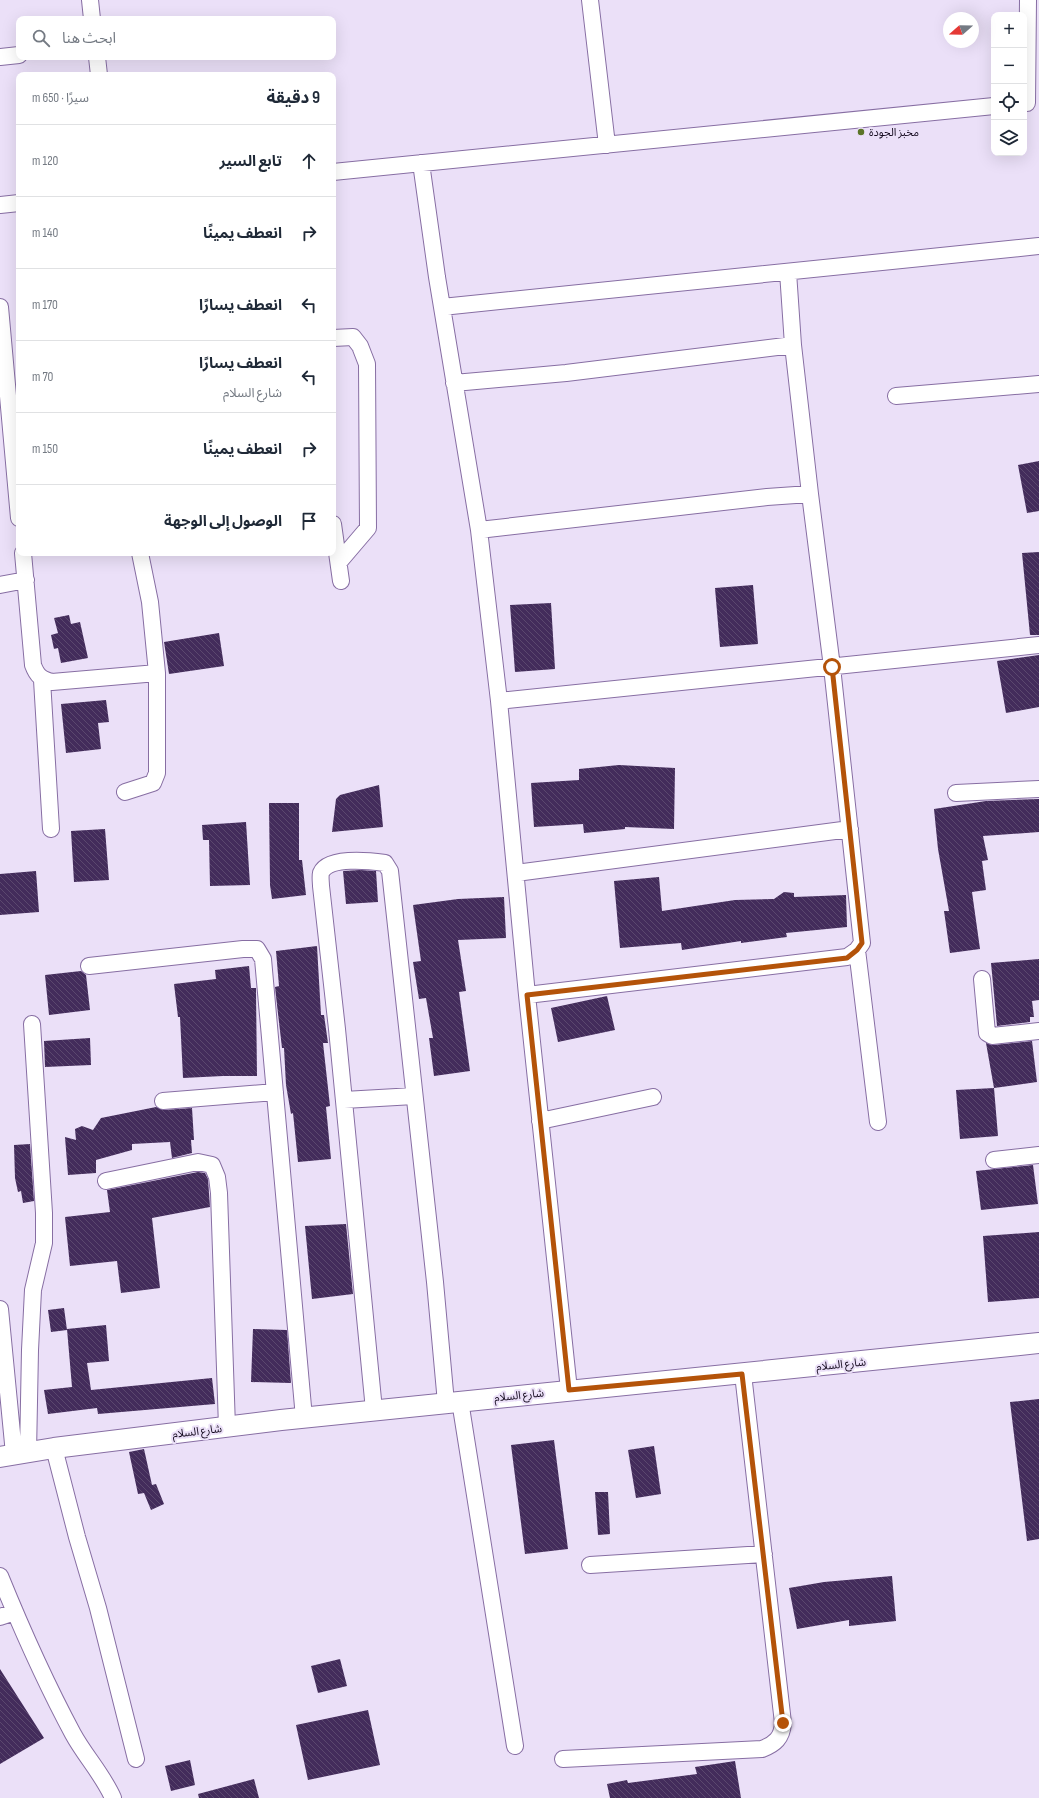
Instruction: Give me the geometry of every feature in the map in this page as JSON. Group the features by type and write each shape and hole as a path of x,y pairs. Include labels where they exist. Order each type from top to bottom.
{"main road":[{"name":"شارع السلام","path":"14,1455 54,1448 374,1410 1039,1343"}],"street":[{"path":"90,0 92,16"},
{"path":"590,0 608,145"},
{"path":"1028,0 1030,103"},
{"path":"0,57 16,55"},
{"path":"97,60 99,72"},
{"path":"336,172 991,106"},
{"path":"421,163 454,383 479,530 499,701 527,995 569,1390"},
{"path":"0,205 16,203"},
{"path":"442,307 1039,246"},
{"path":"527,995 847,958 857,950 862,943 832,667 792,345 788,272"},
{"path":"0,307 6,456 16,504"},
{"path":"336,338 353,337 360,346 367,364 368,528 339,562"},
{"path":"454,383 566,373 792,345"},
{"path":"896,396 1039,384"},
{"path":"479,530 766,497 810,494"},
{"path":"336,543 342,581"},
{"path":"23,556 33,665 36,674 42,680 58,682 157,673"},
{"path":"124,792 153,783 157,773 157,673 150,602 141,556"},
{"path":"0,585 26,580"},
{"path":"499,701 1039,645"},
{"path":"42,680 51,830"},
{"path":"956,793 1039,789"},
{"path":"516,873 850,829"},
{"path":"374,1410 344,1100 321,886 321,873 329,865 339,862 385,863 390,871 435,1282 453,1402 515,1746"},
{"path":"89,966 243,949 257,949 263,958 304,1418"},
{"path":"857,950 878,1122"},
{"path":"982,979 987,1033 992,1036 1039,1031"},
{"path":"14,1455 30,1350 34,1290 44,1243 44,1213 32,1024"},
{"path":"163,1101 275,1092"},
{"path":"344,1100 414,1096"},
{"path":"540,1120 653,1097"},
{"path":"994,1160 1039,1155"},
{"path":"106,1181 198,1162 212,1165 217,1176 219,1193 227,1427"},
{"path":"0,1309 14,1455"},
{"path":"563,1759 762,1749 773,1744 780,1738 783,1723 742,1374"},
{"path":"54,1448 77,1537 98,1608 136,1759"},
{"path":"590,1565 764,1554"},
{"path":"0,1576 7,1614 28,1645 74,1735 108,1785 113,1798"}],"building":[{"path":"1039,461 1039,511 1027,513 1018,465"},
{"path":"1039,552 1039,635 1030,635 1022,553"},
{"path":"753,585 758,644 720,647 715,588"},
{"path":"551,603 555,669 515,672 510,605"},
{"path":"69,615 71,624 80,622 88,658 61,663 58,648 54,649 51,635 58,633 54,618"},
{"path":"219,633 224,666 169,674 164,642"},
{"path":"1039,655 1039,707 1006,713 997,661"},
{"path":"106,700 109,722 98,723 101,749 66,753 61,704"},
{"path":"619,765 675,768 674,829 625,827 625,829 584,833 583,824 534,827 531,783 579,780 579,769"},
{"path":"379,785 383,827 332,832 336,799 340,795"},
{"path":"1039,799 1039,832 983,836 988,860 982,861 986,890 972,892 980,949 950,953 944,911 949,911 938,849 934,809 986,801"},
{"path":"269,803 299,803 299,860 302,860 306,895 272,899 270,885"},
{"path":"246,822 250,885 210,886 209,840 203,840 202,825"},
{"path":"105,829 109,880 74,882 71,831"},
{"path":"36,871 39,912 0,915 0,874"},
{"path":"343,871 376,871 378,902 346,904"},
{"path":"659,877 662,911 735,900 774,899 784,892 794,893 794,897 846,895 847,927 786,933 787,937 741,943 741,941 682,950 681,943 620,948 614,881"},
{"path":"504,897 506,938 458,940 466,991 459,992 470,1071 434,1076 429,1038 433,1038 426,998 419,999 413,962 421,961 413,905 458,899"},
{"path":"317,946 321,1015 324,1015 328,1043 323,1043 330,1106 326,1107 331,1159 298,1162 293,1113 291,1114 286,1085 284,1048 282,1048 275,987 279,986 276,951"},
{"path":"1039,959 1039,1000 1032,1001 1034,1017 1030,1017 1030,1022 997,1026 991,963"},
{"path":"249,966 251,988 256,988 257,1076 183,1078 180,1017 178,1017 174,984 216,979 215,970"},
{"path":"81,971 86,975 90,1010 49,1015 45,975"},
{"path":"607,996 615,1030 558,1042 551,1008"},
{"path":"90,1038 91,1065 45,1067 44,1041"},
{"path":"1032,1041 1037,1082 994,1088 986,1043 993,1045"},
{"path":"994,1088 998,1136 960,1139 956,1090"},
{"path":"156,1107 164,1110 192,1108 194,1140 191,1140 192,1153 172,1158 170,1142 132,1144 132,1150 96,1160 96,1173 68,1175 65,1137 76,1140 75,1129 82,1126 93,1130 101,1118"},
{"path":"30,1144 34,1201 23,1203 21,1191 18,1192 15,1178 14,1145"},
{"path":"1033,1165 1038,1204 981,1210 976,1171"},
{"path":"198,1172 205,1173 208,1179 210,1207 152,1218 160,1288 121,1293 117,1261 70,1266 65,1217 110,1212 107,1190"},
{"path":"346,1224 353,1294 312,1299 305,1226"},
{"path":"1039,1232 1039,1298 988,1302 983,1236"},
{"path":"64,1308 67,1330 51,1332 48,1310"},
{"path":"106,1325 109,1361 87,1363 91,1390 212,1378 215,1404 98,1414 97,1408 48,1414 44,1390 72,1387 67,1329"},
{"path":"253,1329 287,1330 291,1383 251,1382"},
{"path":"1039,1399 1039,1539 1027,1541 1010,1402"},
{"path":"554,1440 568,1549 525,1554 511,1445"},
{"path":"654,1446 661,1494 636,1498 628,1450"},
{"path":"144,1449 152,1485 156,1484 164,1504 151,1510 144,1493 138,1494 129,1452"},
{"path":"595,1492 608,1492 610,1534 598,1535"},
{"path":"892,1576 896,1621 849,1626 849,1620 797,1629 789,1588 824,1582"},
{"path":"340,1659 347,1686 318,1693 311,1666"},
{"path":"0,1669 44,1738 0,1764"},
{"path":"368,1710 380,1765 308,1780 296,1725"},
{"path":"190,1760 195,1785 171,1791 165,1766"},
{"path":"735,1761 741,1798 610,1798 607,1784 627,1780 628,1783 697,1774 695,1767"},
{"path":"254,1779 259,1798 199,1798 198,1794"}],"place":[{"name":"مخبز الجودة","path":"861,132"}],"route":[{"path":"783,1723 742,1374 569,1390 527,995 847,958 857,950 862,943 832,667"}]}
